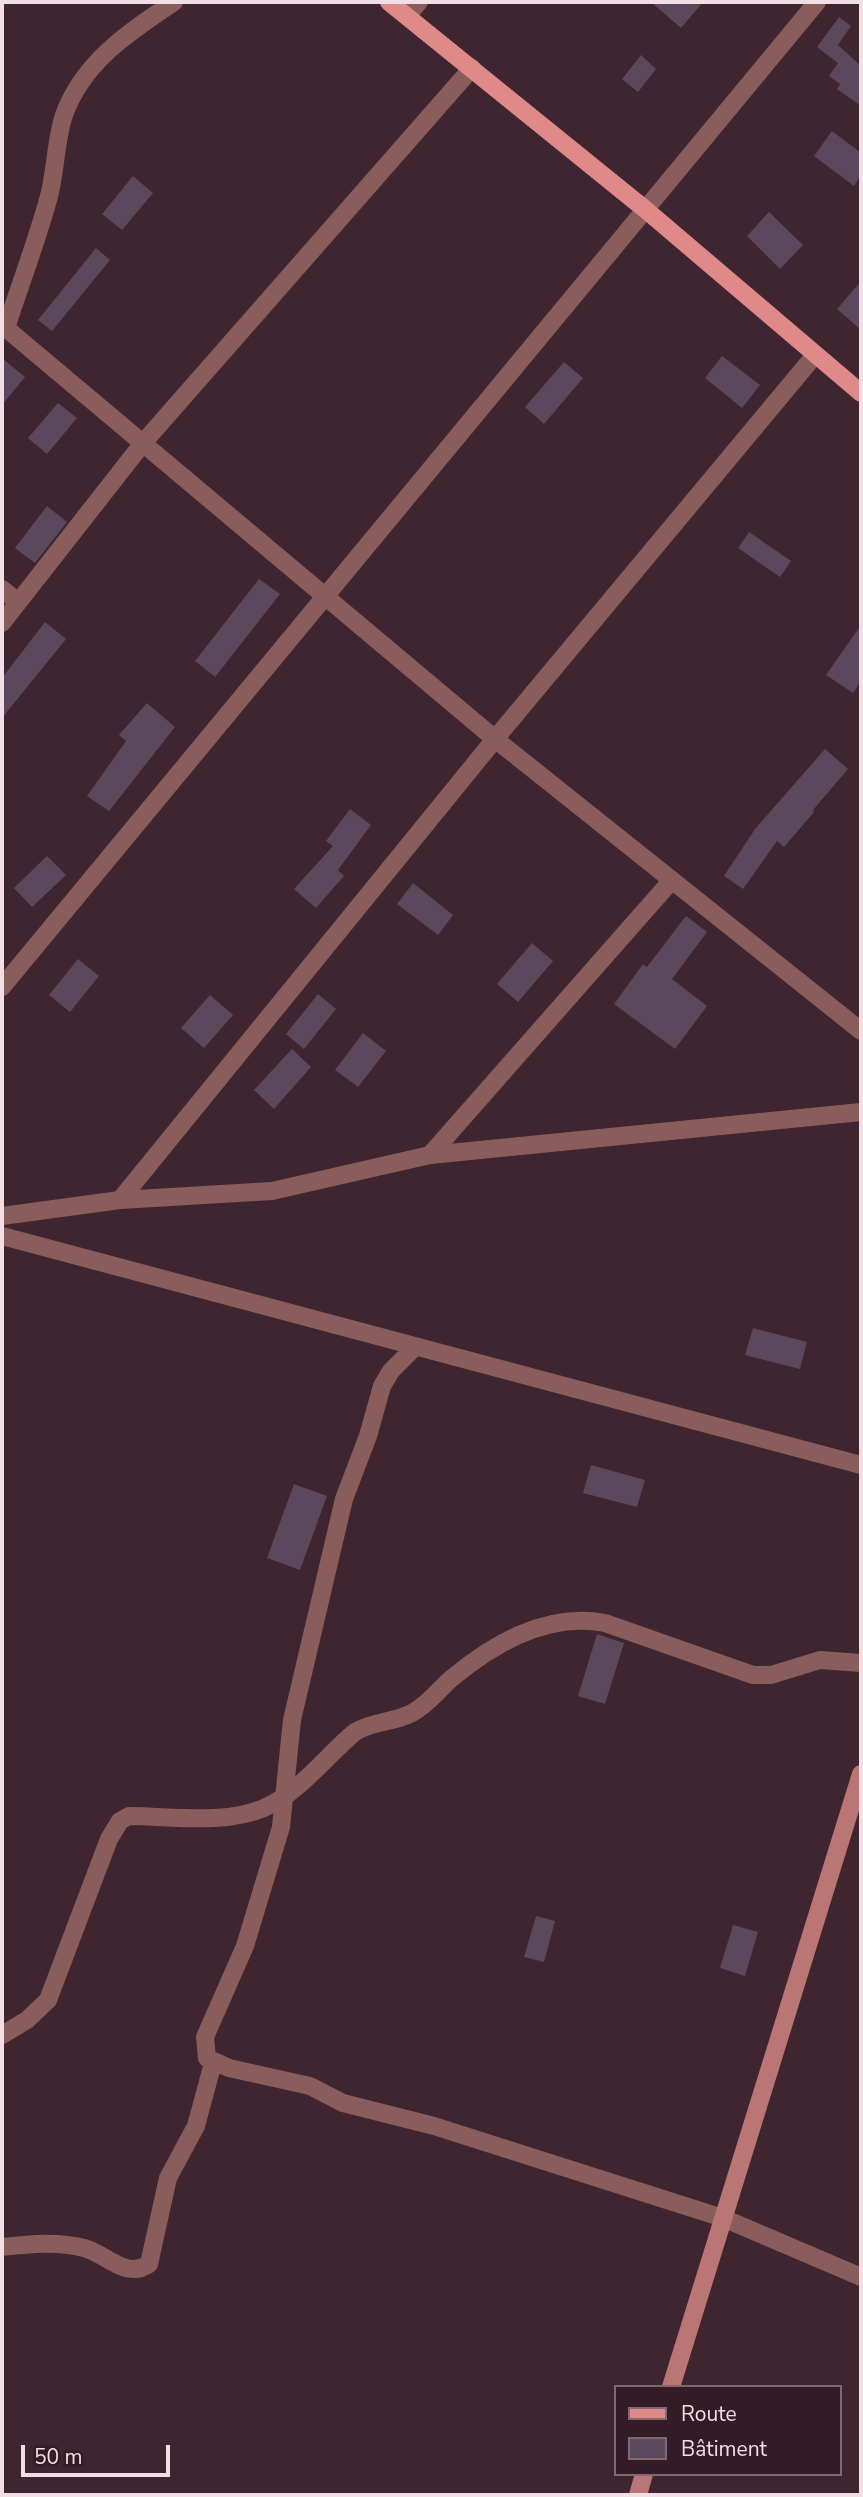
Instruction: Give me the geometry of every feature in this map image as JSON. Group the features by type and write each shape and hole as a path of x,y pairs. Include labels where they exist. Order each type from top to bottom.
{"main road":[{"path":"389,2 646,210 861,393"},
{"path":"672,2385 861,1774"},
{"path":"638,2495 643,2476"}],"street":[{"path":"174,2 131,31 100,57 80,82 64,116 49,198 4,326 324,598 495,739 861,1031"},
{"path":"407,16 419,2"},
{"path":"2,987 817,2"},
{"path":"2,623 143,443 472,68"},
{"path":"120,1200 495,739 815,355"},
{"path":"2,589 18,602"},
{"path":"430,1156 673,880"},
{"path":"2,1216 120,1200 272,1191 430,1156 861,1112"},
{"path":"2,1236 861,1465"},
{"path":"415,1347 391,1371 382,1386 368,1436 344,1499 292,1720 281,1827 245,1946 205,2037 203,2049 207,2058 213,2063 310,2086 343,2103 434,2126 723,2218 861,2277"},
{"path":"2,2035 27,2020 48,2000 109,1839 120,1821 129,1816 222,1817 264,1808 285,1795 355,1731 367,1724 410,1714 434,1699 450,1679 485,1652 539,1628 584,1619 605,1623 761,1677 820,1660 861,1663"},
{"path":"2,2247 66,2244 88,2249 128,2269 143,2269 149,2264 168,2178 195,2126 213,2063"}],"building":[{"path":"651,2 703,2 681,28"},
{"path":"839,17 851,26 838,45 861,66 861,106 837,89 840,84 829,76 838,63 817,47"},
{"path":"641,55 656,69 638,92 622,79"},
{"path":"832,131 861,153 861,175 854,186 814,156"},
{"path":"133,176 153,193 122,230 102,214"},
{"path":"769,212 803,245 780,269 747,236"},
{"path":"96,248 110,260 52,331 38,320"},
{"path":"861,281 861,330 837,309"},
{"path":"722,356 760,385 742,408 705,378"},
{"path":"2,358 25,377 2,405"},
{"path":"564,362 583,378 544,424 525,407"},
{"path":"58,403 77,418 47,454 28,438"},
{"path":"47,506 67,522 35,563 15,548"},
{"path":"749,532 791,561 780,577 738,548"},
{"path":"259,579 280,594 215,677 195,661"},
{"path":"45,622 66,639 2,718 2,678"},
{"path":"861,625 861,681 853,693 826,675"},
{"path":"147,703 175,727 109,811 87,796 126,741 119,735"},
{"path":"825,749 848,769 814,812 784,847 777,841 743,889 724,876 755,829"},
{"path":"350,809 371,825 338,870 344,876 316,908 294,889 333,846 326,841"},
{"path":"47,856 66,875 32,907 14,888"},
{"path":"413,883 453,915 438,935 397,904"},
{"path":"686,916 707,932 672,979 707,1006 675,1049 614,1004 643,964 647,967"},
{"path":"532,943 553,961 518,1002 497,984"},
{"path":"78,959 99,976 70,1012 49,995"},
{"path":"318,994 336,1009 304,1049 286,1034"},
{"path":"210,995 233,1015 204,1048 181,1028"},
{"path":"363,1033 386,1051 358,1087 335,1070"},
{"path":"292,1049 311,1067 274,1109 254,1090"},
{"path":"753,1328 807,1342 800,1369 745,1355"},
{"path":"591,1465 645,1480 637,1507 583,1493"},
{"path":"294,1484 327,1496 300,1570 267,1558"},
{"path":"597,1634 624,1643 605,1704 578,1696"},
{"path":"536,1916 555,1921 544,1962 524,1957"},
{"path":"733,1925 758,1932 745,1976 720,1968"}]}
